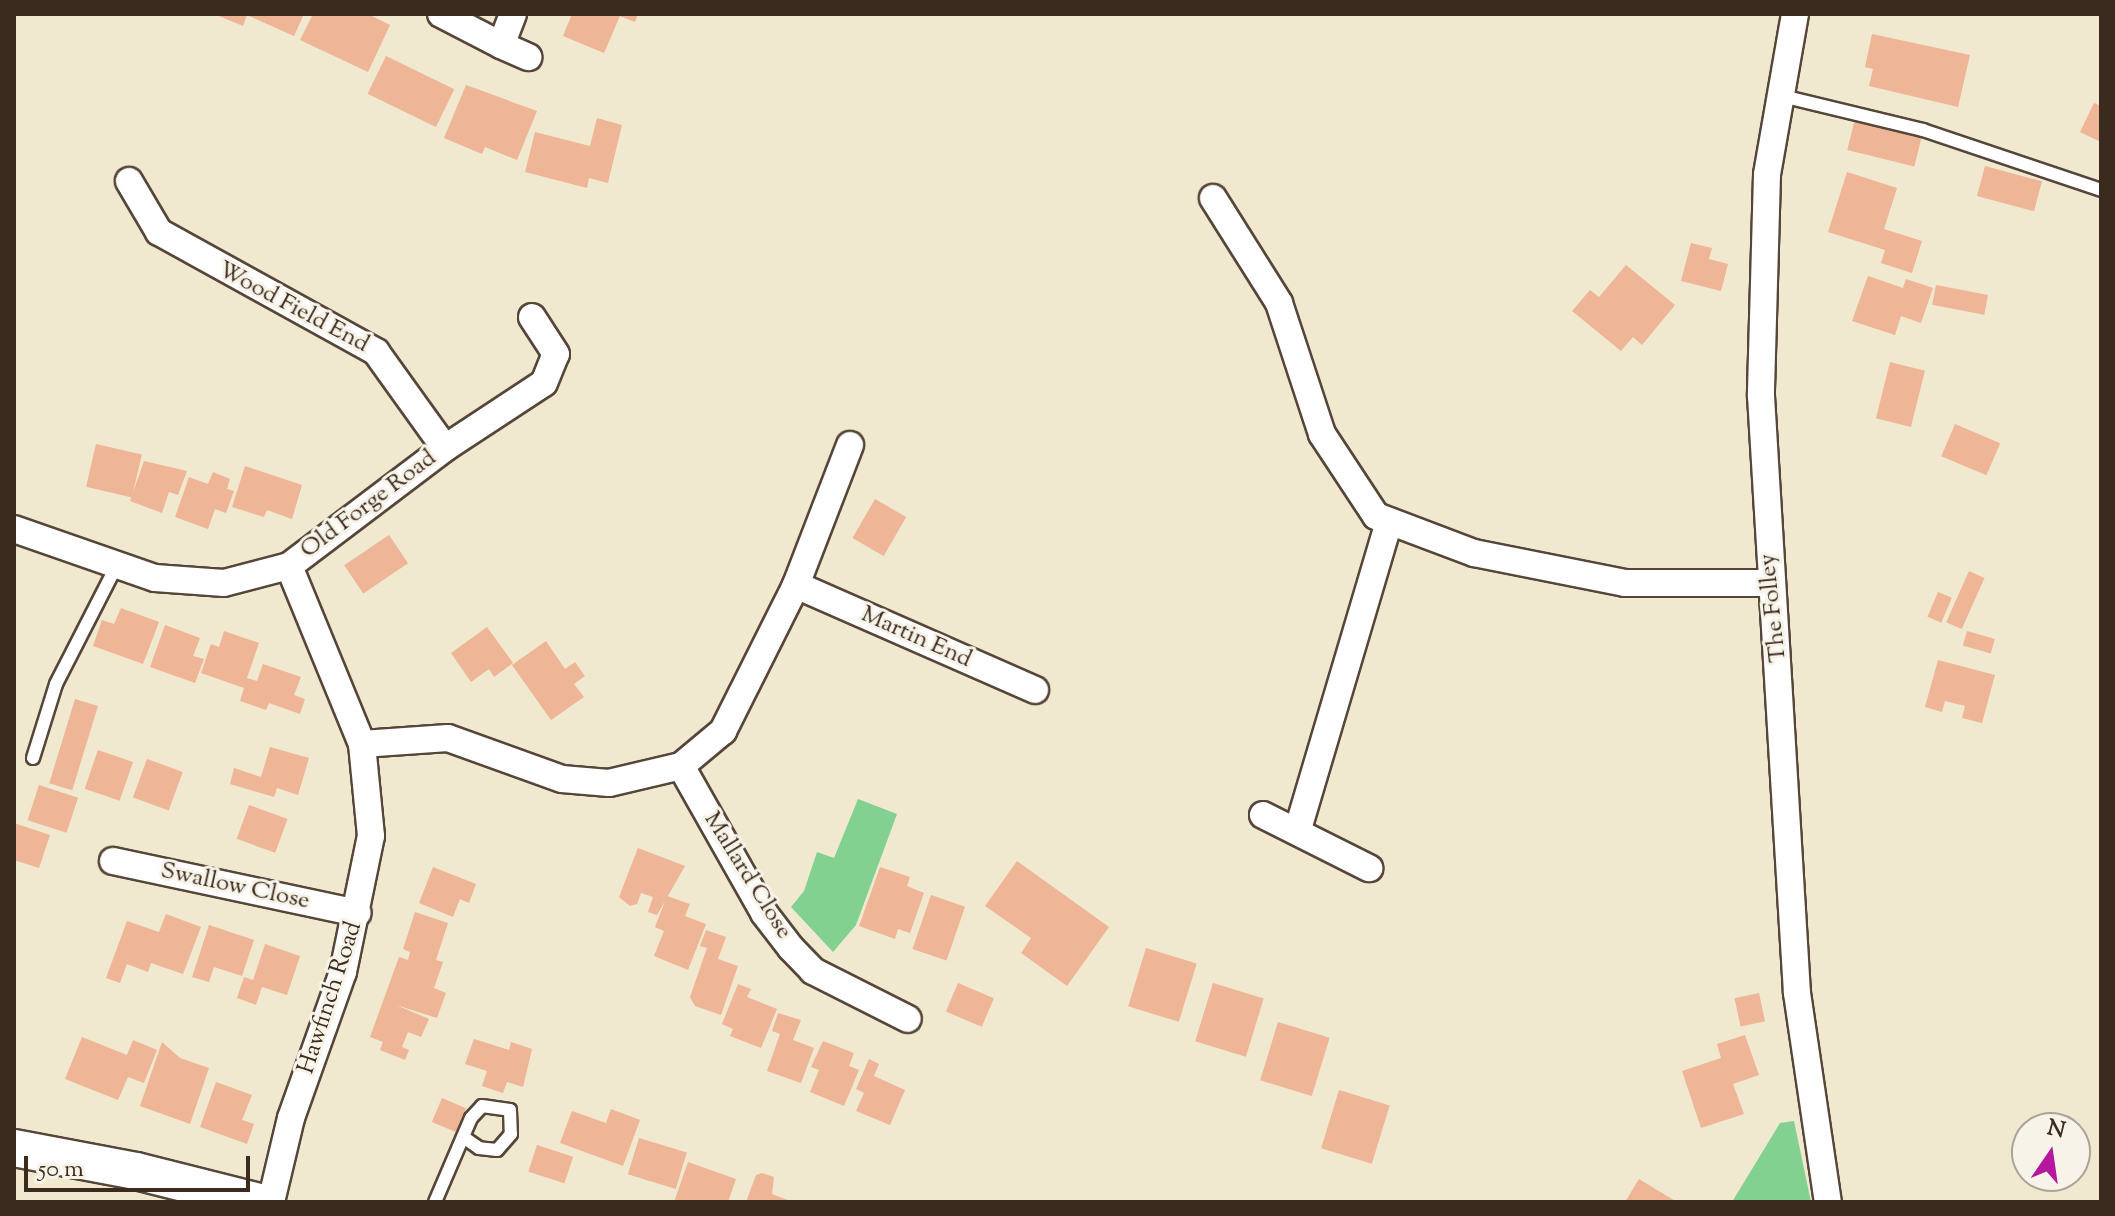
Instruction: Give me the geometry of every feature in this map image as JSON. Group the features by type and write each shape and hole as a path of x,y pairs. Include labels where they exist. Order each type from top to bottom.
{"street":[{"path":"441,14 528,57"},
{"path":"501,45 513,14"},
{"name":"The Folley","path":"1795,14 1777,95 1760,309 1769,583 1780,643 1797,993 1828,1202"},
{"name":"Wood Field End","path":"129,181 159,232 376,352 445,448"},
{"path":"1213,198 1279,303 1322,434 1376,516 1474,553 1625,583 1769,583"},
{"name":"Old Forge Road","path":"14,529 155,578 224,583 289,566 445,448 544,383 556,354 532,317"},
{"path":"362,744 448,738 562,779 609,783 681,766 723,731 796,585 850,445"},
{"path":"1298,829 1389,521"},
{"name":"Hawfinch Road","path":"271,1202 291,1118 343,972 358,913 371,836 362,744 289,566"},
{"name":"Martin End","path":"796,585 1035,690"},
{"name":"Mallard Close","path":"681,766 764,913 791,948 813,971 908,1019"},
{"path":"1263,815 1298,829 1369,868"},
{"name":"Swallow Close","path":"113,861 358,913"},
{"path":"14,1148 136,1171 259,1202"}],"lane":[{"path":"1777,95 1923,130 2101,190"},
{"path":"33,758 56,684 117,565"},
{"path":"435,1202 463,1137"}],"green space":[{"path":"858,799 897,814 856,925 833,952 791,907 804,891 817,852 834,858"},
{"path":"1794,1121 1811,1202 1732,1202 1780,1123"}],"building":[{"path":"214,14 304,14 294,36 247,15 243,26"},
{"path":"313,14 368,14 390,25 368,72 300,40"},
{"path":"572,14 638,14 635,22 620,16 604,53 563,36"},
{"path":"1872,34 1970,55 1958,107 1869,86 1873,69 1865,67"},
{"path":"386,56 454,89 436,127 368,94"},
{"path":"466,85 537,111 517,160 485,147 482,154 444,138"},
{"path":"2094,103 2101,106 2101,142 2080,132"},
{"path":"1856,115 1923,132 1914,167 1847,150"},
{"path":"597,118 622,125 608,183 589,178 587,188 525,172 535,132 590,146"},
{"path":"1985,166 2042,181 2034,211 1977,196"},
{"path":"1847,172 1897,188 1884,229 1922,241 1912,273 1881,263 1885,250 1828,232"},
{"path":"1691,243 1712,248 1709,259 1728,264 1721,291 1681,281"},
{"path":"1626,265 1675,305 1642,345 1633,337 1621,351 1572,311 1590,290 1599,297"},
{"path":"1868,276 1903,288 1906,279 1933,288 1921,323 1901,316 1895,335 1852,321"},
{"path":"1936,285 1988,295 1984,315 1932,305"},
{"path":"1890,362 1925,371 1911,427 1876,418"},
{"path":"1955,424 2000,443 1986,475 1941,456"},
{"path":"96,444 142,455 132,497 86,487"},
{"path":"144,461 187,471 178,495 169,492 162,513 130,501"},
{"path":"245,466 302,485 292,519 267,510 264,517 232,507"},
{"path":"213,472 230,479 227,489 234,491 226,513 215,509 208,529 175,517 189,477 208,484"},
{"path":"875,499 906,517 884,556 852,538"},
{"path":"389,535 408,563 363,593 344,565"},
{"path":"1969,571 1985,578 1962,629 1946,622"},
{"path":"1938,592 1952,598 1941,623 1927,617"},
{"path":"121,608 159,622 143,664 93,646 102,620 114,624"},
{"path":"165,625 200,638 193,656 204,659 195,683 150,667"},
{"path":"487,627 513,663 494,677 489,669 471,682 451,653"},
{"path":"224,631 259,643 247,678 257,681 263,664 301,677 294,695 305,699 300,714 269,703 266,710 240,701 244,688 201,673 211,644 219,647"},
{"path":"1967,631 1995,639 1991,653 1963,645"},
{"path":"546,641 565,669 575,662 585,676 574,684 584,697 551,720 512,665"},
{"path":"1938,660 1995,675 1982,723 1962,718 1965,706 1945,701 1942,712 1925,707"},
{"path":"75,699 98,706 72,790 49,783"},
{"path":"270,747 309,758 298,795 277,788 274,797 230,784 234,768 261,777"},
{"path":"98,750 133,762 120,801 85,789"},
{"path":"147,759 183,772 169,811 133,798"},
{"path":"39,785 78,798 67,833 28,820"},
{"path":"249,805 288,819 275,853 237,839"},
{"path":"14,823 50,835 39,868 14,860"},
{"path":"638,848 685,866 657,915 648,912 653,897 641,893 637,904 630,906 619,897"},
{"path":"1017,861 1109,927 1067,986 1021,953 1031,938 985,906"},
{"path":"433,867 476,884 469,903 460,899 453,917 419,903"},
{"path":"880,867 910,877 907,886 924,893 910,933 898,929 895,939 859,926"},
{"path":"931,895 965,907 946,961 912,949"},
{"path":"667,896 690,904 685,916 706,924 688,970 654,956 664,931 655,927"},
{"path":"415,912 448,923 436,960 443,962 434,988 446,993 437,1018 396,1005 429,1019 421,1037 408,1032 402,1047 409,1050 405,1060 380,1050 383,1042 370,1037 399,957 408,960 410,952 403,949"},
{"path":"166,914 201,927 183,974 151,963 148,972 127,964 120,983 106,978 127,921 159,932"},
{"path":"209,925 254,940 242,976 214,967 209,982 192,977"},
{"path":"706,930 726,937 718,959 738,966 721,1015 695,1006 690,997 707,948 700,946"},
{"path":"265,944 300,956 287,995 262,987 256,1005 237,998 244,977 253,980"},
{"path":"1146,948 1197,963 1179,1022 1128,1006"},
{"path":"958,983 994,998 982,1027 946,1012"},
{"path":"1213,983 1264,998 1246,1057 1195,1041"},
{"path":"738,984 751,989 747,997 777,1009 761,1048 730,1036 733,1029 722,1024"},
{"path":"1759,993 1765,1021 1741,1027 1735,998"},
{"path":"778,1013 801,1020 793,1040 814,1048 801,1083 767,1071 780,1034 772,1031"},
{"path":"1278,1022 1330,1038 1312,1096 1260,1080"},
{"path":"1745,1035 1759,1075 1733,1084 1744,1114 1701,1128 1682,1071 1721,1058 1717,1044"},
{"path":"82,1037 127,1055 133,1040 157,1050 144,1083 128,1077 118,1100 65,1079"},
{"path":"474,1039 509,1050 511,1042 532,1049 523,1087 507,1082 503,1093 482,1086 487,1071 465,1064"},
{"path":"823,1041 854,1053 849,1066 859,1070 844,1106 810,1092 819,1070 811,1067"},
{"path":"162,1042 180,1058 209,1068 190,1124 140,1106"},
{"path":"869,1059 879,1064 874,1076 905,1090 890,1125 856,1111 864,1093 856,1089"},
{"path":"216,1082 252,1095 242,1120 254,1124 247,1144 200,1127"},
{"path":"1339,1090 1390,1105 1372,1164 1321,1148"},
{"path":"442,1098 466,1108 456,1132 432,1122"},
{"path":"611,1109 640,1120 623,1166 560,1143 572,1111 606,1123"},
{"path":"639,1138 687,1153 676,1189 628,1174"},
{"path":"537,1145 573,1157 564,1183 528,1172"},
{"path":"688,1162 736,1179 728,1202 674,1202"},
{"path":"762,1173 774,1177 772,1194 793,1202 746,1202 756,1175"},
{"path":"1639,1179 1677,1202 1625,1202"}]}
